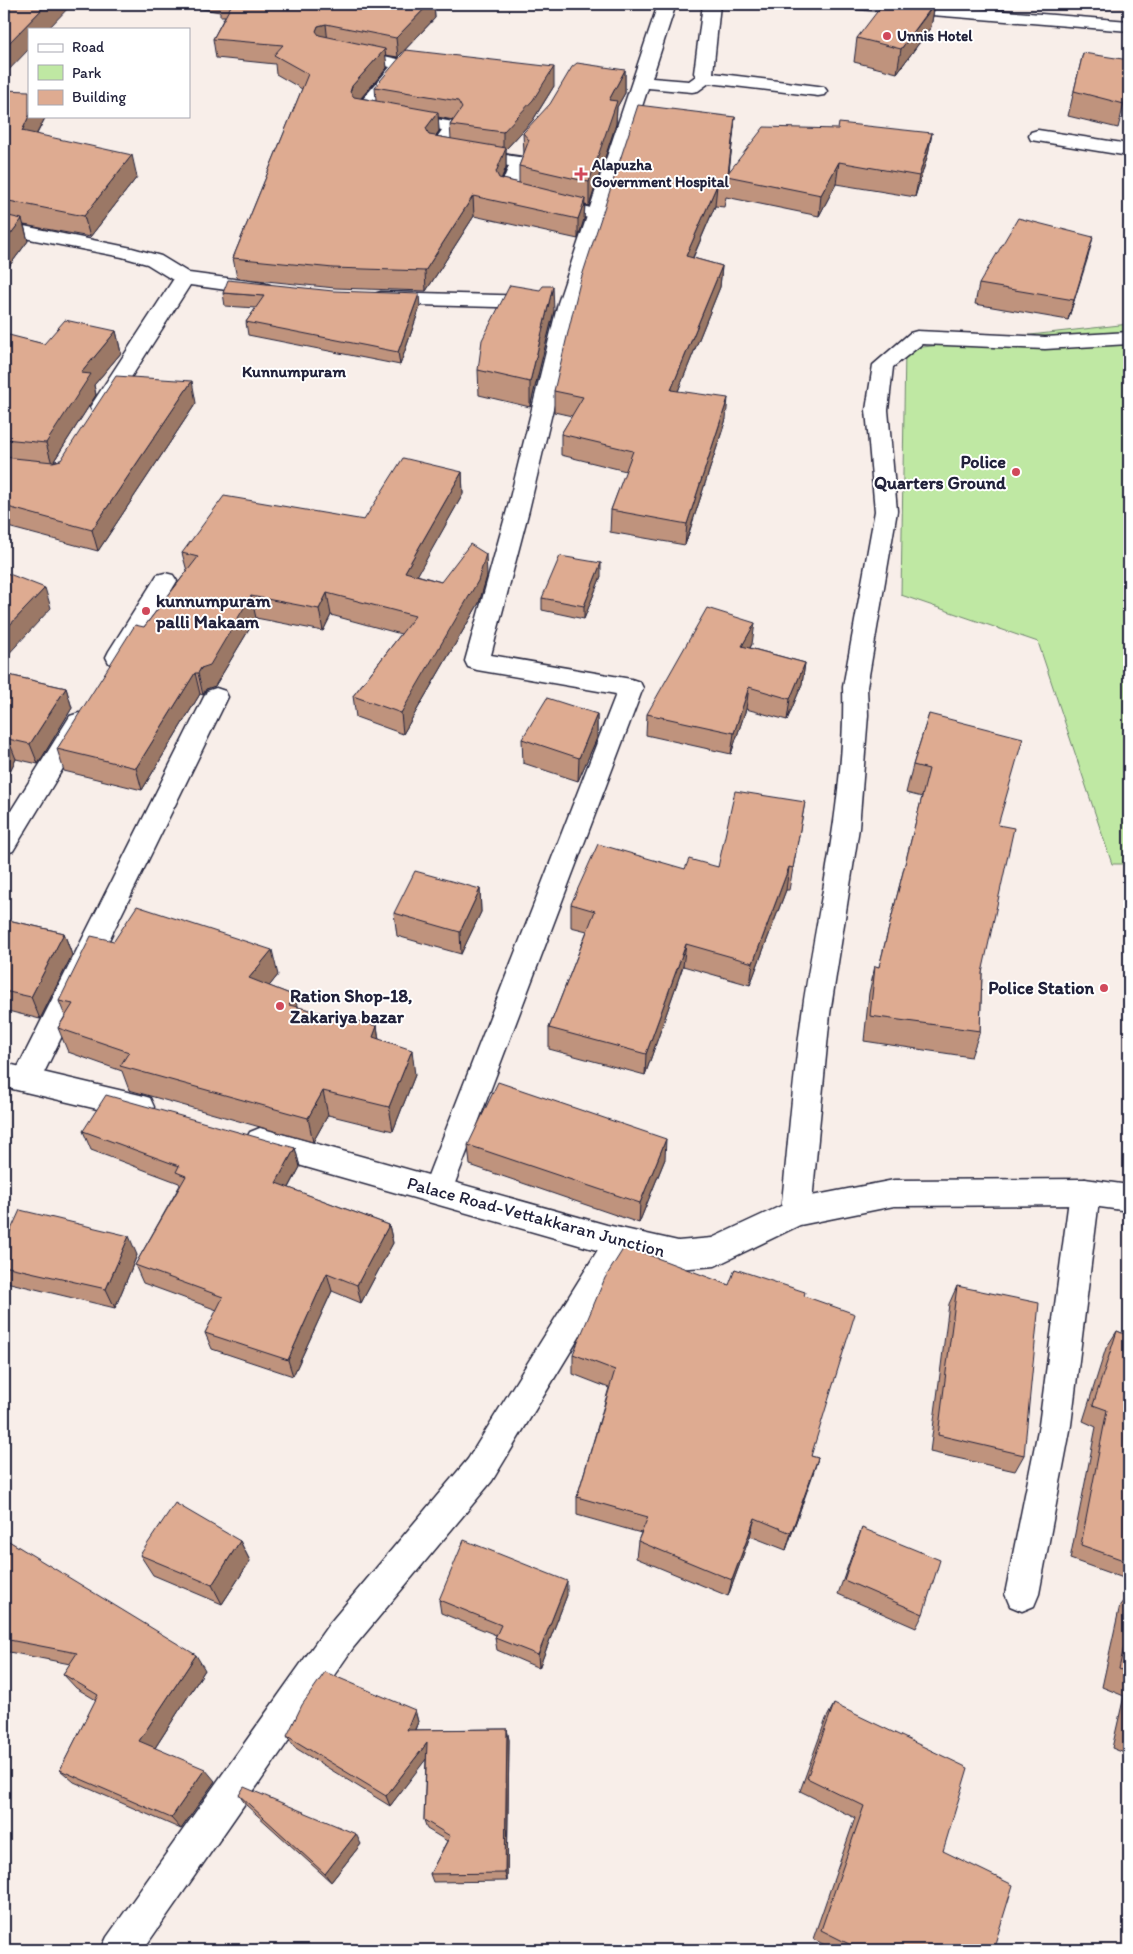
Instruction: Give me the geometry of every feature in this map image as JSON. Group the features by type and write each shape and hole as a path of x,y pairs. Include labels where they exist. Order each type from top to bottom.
{"street":[{"path":"437,1191 631,688 477,662 518,510 568,303 667,4"},
{"path":"712,4 703,73 707,77 717,80 818,91"},
{"path":"858,4 1129,26"},
{"path":"641,82 692,87 707,77"},
{"path":"1038,136 1129,150"},
{"path":"4,228 126,252 154,260 184,278 281,291"},
{"path":"90,425 184,278"},
{"path":"364,297 568,303"},
{"path":"796,1212 816,1014 846,828 856,715 855,687 886,511 877,410 883,364 917,338 1046,343 1129,338"},
{"path":"108,674 165,581"},
{"path":"164,1114 117,1101 15,1078 216,697"},
{"path":"4,844 92,700"},
{"name":"Palace Road-Vettakkaran Junction","path":"230,1133 620,1242 678,1254 716,1252 796,1212 894,1193 1085,1192 1129,1198"},
{"path":"1022,1594 1055,1425 1085,1192"},
{"path":"120,1950 341,1636 480,1470 620,1242"}],"lane":[{"path":"337,51 401,64 362,111 453,127 437,149 519,162 507,193 598,215"},
{"path":"508,160 520,147"}],"shaded area":[{"path":"1054,4 1129,4 1129,10"}],"green space":[{"name":"Police Quarters Ground","path":"1129,324 1129,864 1112,864 1038,642 901,595 905,349"}],"building":[{"path":"4,4 47,4 4,48"},
{"path":"232,4 429,4 396,38 326,24 318,26 316,31 319,35 385,49 352,86 350,92 354,97 438,112 426,128 429,135 506,148 496,172 499,178 585,199 578,219 473,196 425,271 333,268 233,258 308,74 274,55 283,45 213,39"},
{"path":"883,4 934,4 901,49 857,38"},
{"path":"406,50 554,67 533,100 503,132 450,125 462,108 458,101 375,87"},
{"path":"1083,53 1129,60 1124,104 1074,91"},
{"path":"577,63 625,70 609,100 617,101 589,182 519,166 529,140 523,133 550,104 572,67"},
{"path":"4,90 28,91 28,118 22,131 132,155 84,216 4,200"},
{"path":"638,105 735,117 728,173 764,127 838,129 839,123 932,133 919,176 839,162 821,195 727,176 726,186 717,185 686,256 722,266 671,390 728,398 687,524 611,510 633,451 561,434 583,397 554,391 580,282"},
{"path":"4,215 22,219 4,243"},
{"path":"1018,218 1093,237 1074,300 979,284"},
{"path":"228,280 333,291 419,294 398,352 246,322 264,296 223,293"},
{"path":"510,285 540,290 543,286 553,286 530,382 478,370 482,340"},
{"path":"65,320 116,331 81,373 91,374 46,443 4,439 4,335 44,344"},
{"path":"116,376 192,381 92,530 4,506 4,457 53,462 61,460"},
{"path":"403,458 462,472 405,572 441,582 470,544 486,554 478,581 401,713 353,696 415,616 327,593 319,609 251,596 210,665 201,668 198,673 195,673 136,768 57,749 135,625 144,627 198,557 182,553 224,496 364,520"},
{"path":"560,556 601,563 584,606 542,598"},
{"path":"4,572 45,588 4,631"},
{"path":"707,608 755,623 742,646 805,663 790,699 749,687 734,733 647,714"},
{"path":"4,674 66,688 30,744 8,739 4,747"},
{"path":"547,698 597,714 579,758 522,739"},
{"path":"929,714 1023,738 998,825 1014,828 982,973 980,1031 870,1016 875,966 879,967 929,769 913,765"},
{"path":"735,791 805,802 793,868 789,867 753,963 686,944 646,1054 549,1028 595,911 571,904 598,844 685,869 689,859 718,867"},
{"path":"415,871 480,889 460,932 394,913"},
{"path":"137,906 272,950 249,978 295,996 289,1005 377,1026 373,1037 412,1050 389,1107 323,1091 308,1118 120,1066 129,1052 58,1028 73,1004 59,1001 91,936 114,941"},
{"path":"4,919 64,933 31,997 4,991"},
{"path":"498,1082 666,1139 640,1203 468,1145"},
{"path":"106,1095 295,1148 276,1183 389,1225 357,1285 327,1273 288,1360 205,1333 223,1297 135,1265 186,1176 176,1172 179,1166 83,1131"},
{"path":"20,1210 129,1236 106,1289 4,1266 4,1245"},
{"path":"625,1246 729,1285 735,1269 805,1292 804,1296 855,1314 811,1456 818,1458 791,1533 755,1518 732,1580 638,1541 648,1517 577,1497 615,1370 573,1354 605,1278"},
{"path":"957,1286 1039,1303 1024,1455 938,1435"},
{"path":"1117,1331 1129,1336 1129,1562 1081,1545 1107,1410 1093,1405"},
{"path":"175,1503 240,1541 212,1585 140,1555"},
{"path":"862,1528 940,1560 923,1614 844,1580"},
{"path":"4,1538 196,1655 139,1741 205,1769 171,1818 60,1770 98,1695 63,1674 77,1653 4,1639"},
{"path":"464,1540 567,1581 538,1655 495,1638 501,1625 439,1600"},
{"path":"1129,1623 1129,1673 1119,1669"},
{"path":"325,1672 415,1710 407,1730 507,1729 505,1873 430,1874 450,1836 424,1820 427,1743 386,1796 287,1736 302,1705"},
{"path":"834,1704 968,1768 943,1851 1013,1885 993,1950 861,1950 821,1930 864,1806 807,1778"},
{"path":"244,1787 356,1834 325,1874 239,1795"}],"place":[{"name":"Unnis Hotel","path":"887,36"},
{"name":"Alapuzha Government Hospital","path":"581,174"},
{"name":"Police Quarters Ground","path":"1016,472"},
{"name":"kunnumpuram palli Makaam","path":"146,611"},
{"name":"Police Station","path":"1104,988"},
{"name":"Ration Shop-18, Zakariya bazar","path":"280,1006"}],"district":[{"name":"Kunnumpuram","path":"294,371"}]}
